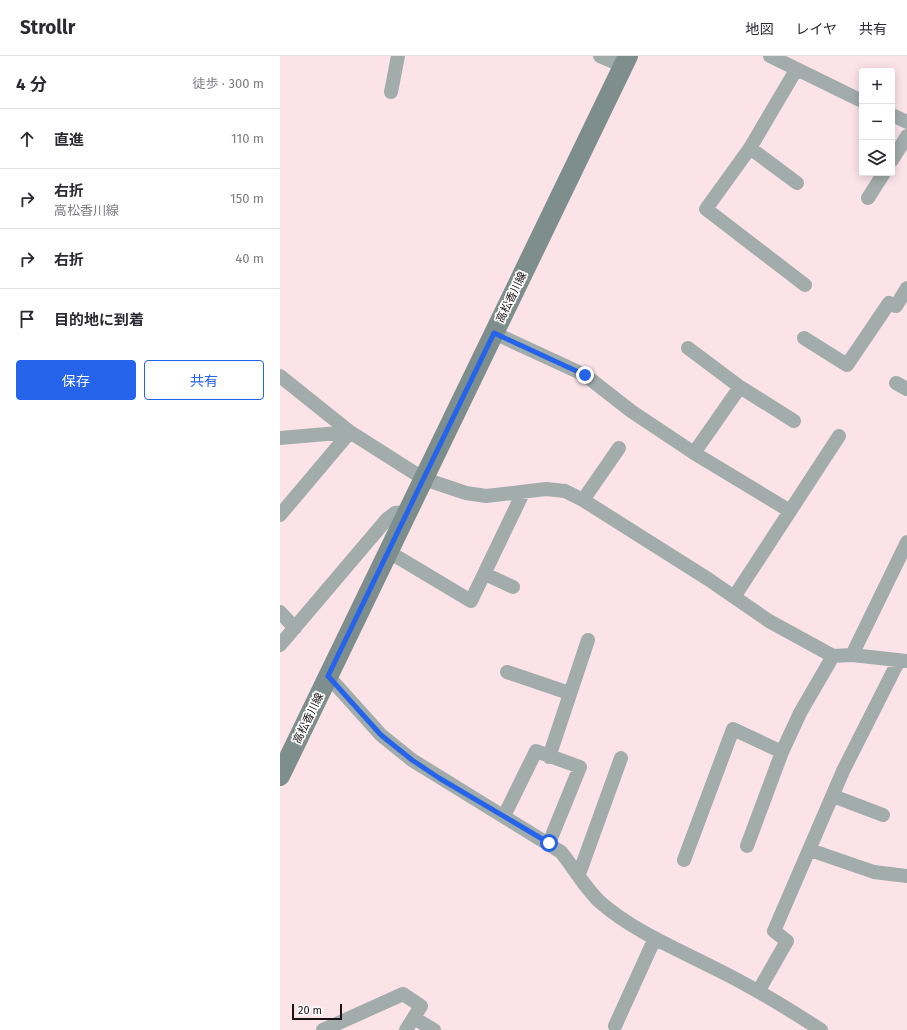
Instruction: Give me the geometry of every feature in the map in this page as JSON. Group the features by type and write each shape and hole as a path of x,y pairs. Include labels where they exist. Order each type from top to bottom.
{"main road":[{"name":"高松香川線","path":"280,776 625,61"}],"street":[{"path":"391,92 398,56"},
{"path":"600,56 625,61"},
{"path":"770,56 859,100"},
{"path":"796,70 750,148 706,209 805,285"},
{"path":"895,116 907,122"},
{"path":"895,155 907,136"},
{"path":"750,148 797,183"},
{"path":"868,198 882,176"},
{"path":"804,338 847,365 889,303 896,306 907,288"},
{"path":"494,333 585,375 631,411 694,453 790,511"},
{"path":"688,348 740,387 794,421"},
{"path":"280,376 350,432 424,479 466,494 486,496 546,489 565,491 583,500 708,578 769,621 833,656 852,655 903,661 843,771 774,931 787,941 759,990"},
{"path":"694,453 740,387"},
{"path":"280,438 350,432"},
{"path":"280,515 350,432"},
{"path":"734,597 839,436"},
{"path":"583,500 620,448"},
{"path":"389,552 471,601 522,493"},
{"path":"280,645 387,519 396,513 408,512"},
{"path":"852,655 907,542"},
{"path":"484,574 513,587"},
{"path":"280,612 295,628"},
{"path":"549,757 588,640"},
{"path":"747,846 782,752 800,713 833,656"},
{"path":"507,672 570,693"},
{"path":"328,676 381,735 412,760 439,778 549,843 561,852 579,874 588,889 600,902 618,916 655,938 759,990 818,1029"},
{"path":"684,860 733,729 782,752"},
{"path":"504,816 536,751 580,767 549,843"},
{"path":"579,874 621,758"},
{"path":"833,796 884,815"},
{"path":"810,850 874,872 907,876"},
{"path":"615,1026 655,938"},
{"path":"323,1030 403,994 421,1006 406,1030"},
{"path":"414,1018 434,1030"}],"route":[{"path":"549,843 439,778 412,760 381,735 328,676 494,333 585,375"}]}
